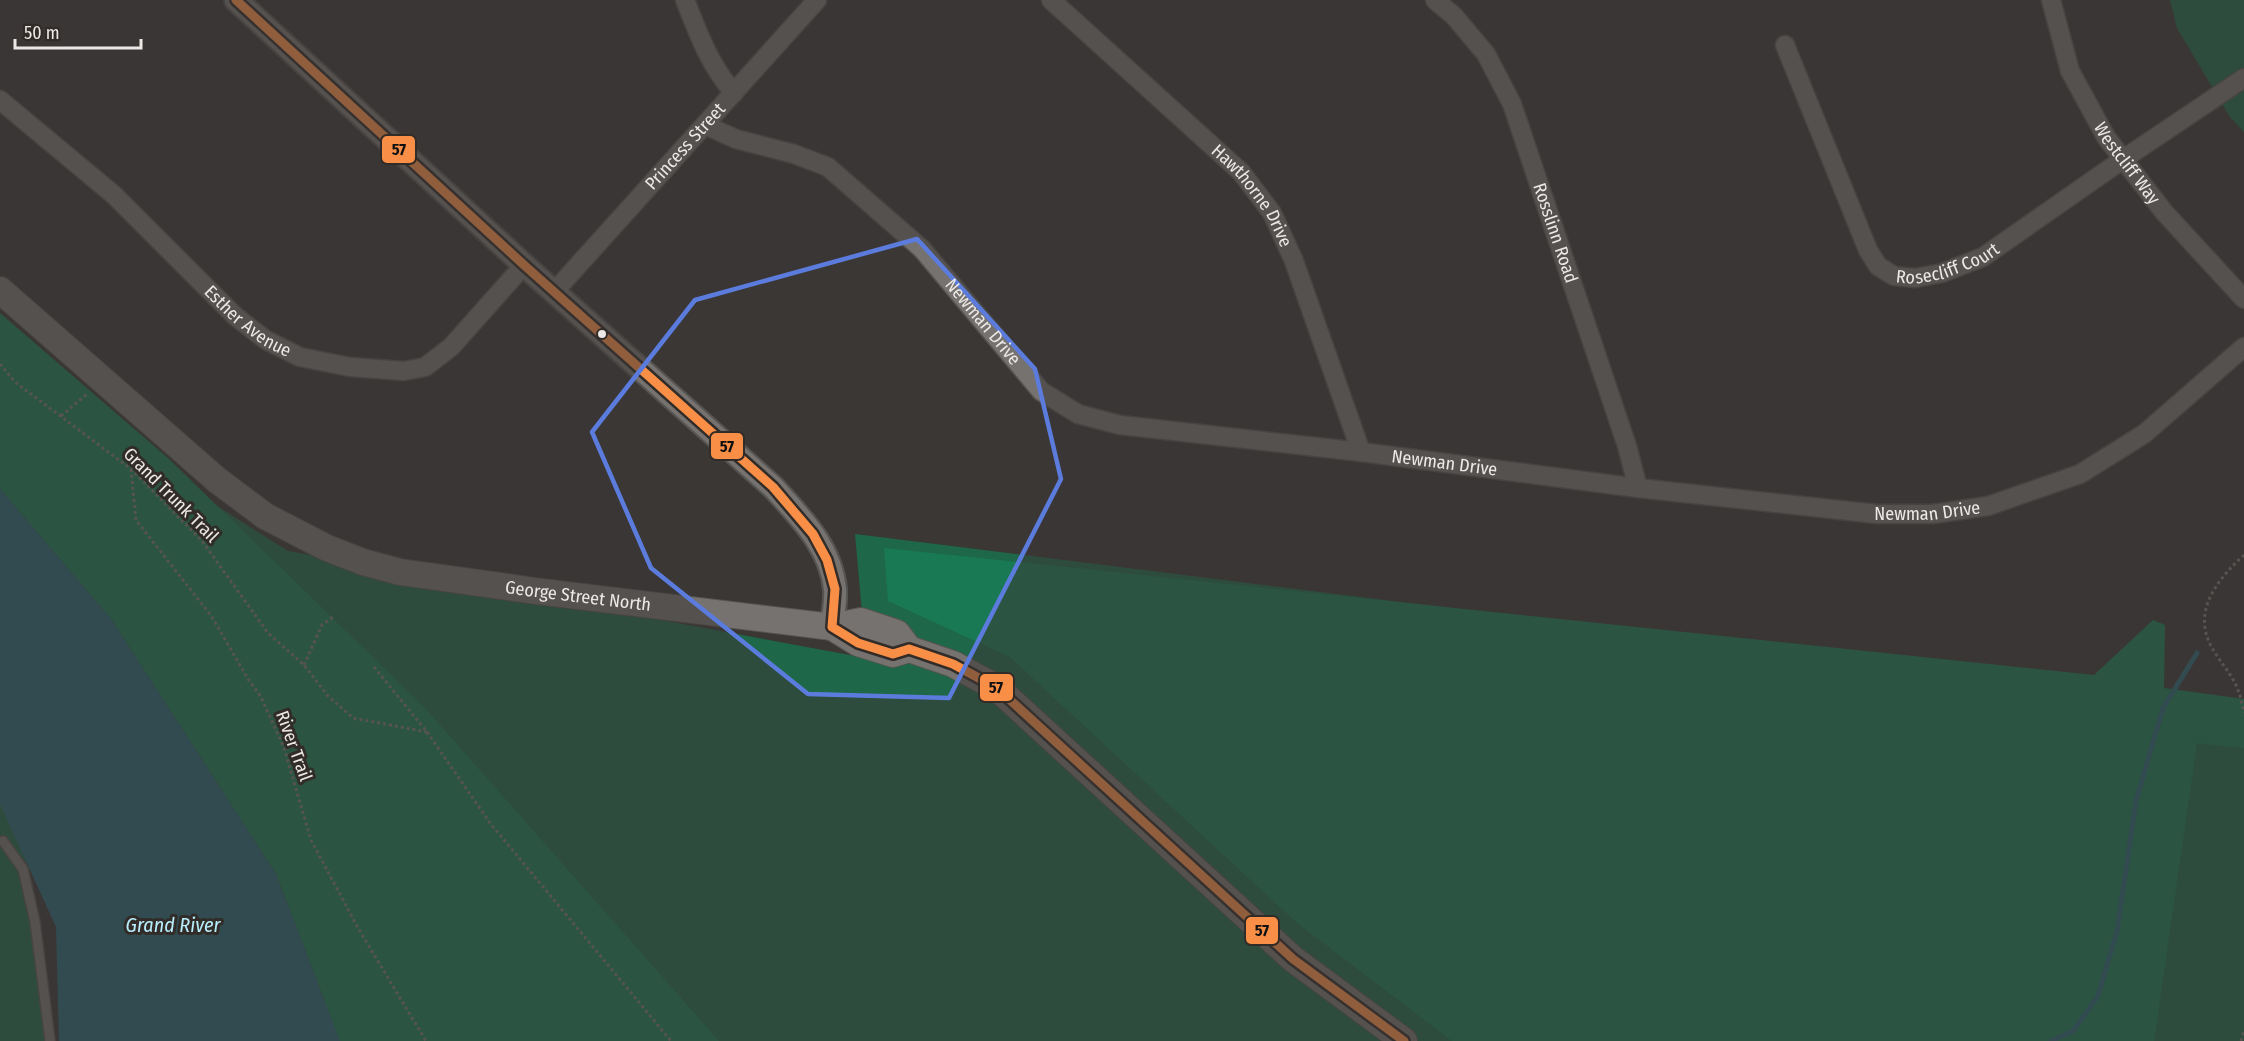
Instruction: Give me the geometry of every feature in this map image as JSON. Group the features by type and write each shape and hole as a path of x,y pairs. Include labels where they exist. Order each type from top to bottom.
{"main road":[{"name":"George Street North","path":"0,290 217,480 265,516 327,548 363,562 400,572 535,591 832,627 861,621 897,633 909,649 953,664 997,688 1293,959 1404,1041"}],"street":[{"path":"236,0 524,265 772,487 795,511 820,543 831,565 835,596 832,627"},
{"path":"685,0 709,59 734,93"},
{"name":"Princess Street","path":"554,292 817,0"},
{"name":"Hawthorne Drive","path":"1051,0 1241,172 1272,213 1294,261 1361,452"},
{"name":"Rosslinn Road","path":"1436,0 1454,16 1486,54 1512,104 1627,446 1638,488"},
{"name":"Westcliff Way","path":"2051,0 2070,71 2106,137 2164,212 2244,299"},
{"name":"Rosecliff Court","path":"1785,45 1868,250 1878,266 1894,276 1914,278 1941,273 1983,257 2244,78"},
{"name":"Esther Avenue","path":"0,100 114,195 235,316 266,340 300,357 350,367 404,371 425,367 451,346 524,265"},
{"name":"Newman Drive","path":"705,125 736,139 794,154 828,168 922,249 1041,391 1078,414 1120,425 1361,452 1638,488 1877,514 1933,514 1988,506 2080,474 2144,434 2244,347"}],"lane":[{"path":"3,841 23,869 35,922 50,1041"}],"path":[{"name":"Grand Trunk Trail","path":"0,364 15,382 131,469 202,541 268,633 304,665 328,696 352,718 427,732"},
{"path":"61,416 91,390"},
{"name":"River Trail","path":"131,469 136,520 212,617 261,697 284,748 311,840 358,928 426,1041"},
{"path":"2244,555 2225,572 2212,591 2205,606 2204,627 2211,646 2238,690 2244,713"},
{"path":"304,665 322,625 333,617"},
{"path":"374,667 427,732 490,823 671,1041"},
{"path":"2241,1041 2244,1030"}],"highlighted area":[{"path":"917,239 1035,369 1061,479 949,698 808,694 651,568 592,432 695,300"}],"green space":[{"path":"2170,0 2244,0 2244,132 2230,117 2177,28"},
{"path":"0,313 169,459 425,708 719,1041 340,1041 276,874 111,619 0,489"},
{"path":"217,506 288,551 866,658 855,534 2244,707 2244,1041 322,1041 326,990 256,544"},
{"path":"884,548 2094,675 2153,620 2165,625 2164,688 2244,699 2244,748 2197,743 2154,1041 1452,1041 1296,922 1010,657 888,601"},
{"path":"0,795 21,819 49,1041 0,1041"}],"water":[{"name":"Grand River","path":"0,489 111,619 276,874 340,1041 59,1041 56,927 0,804"}],"waterway":[{"path":"2051,1041 2073,1031 2098,996 2117,931 2136,801 2163,708 2197,653"}],"transit line":[{"name":"57","path":"236,0 524,265 773,487 813,534 827,560 835,589 832,627"},
{"name":"57","path":"832,627 858,643 893,654 909,649 953,664 997,688 1293,959 1404,1041"}]}
